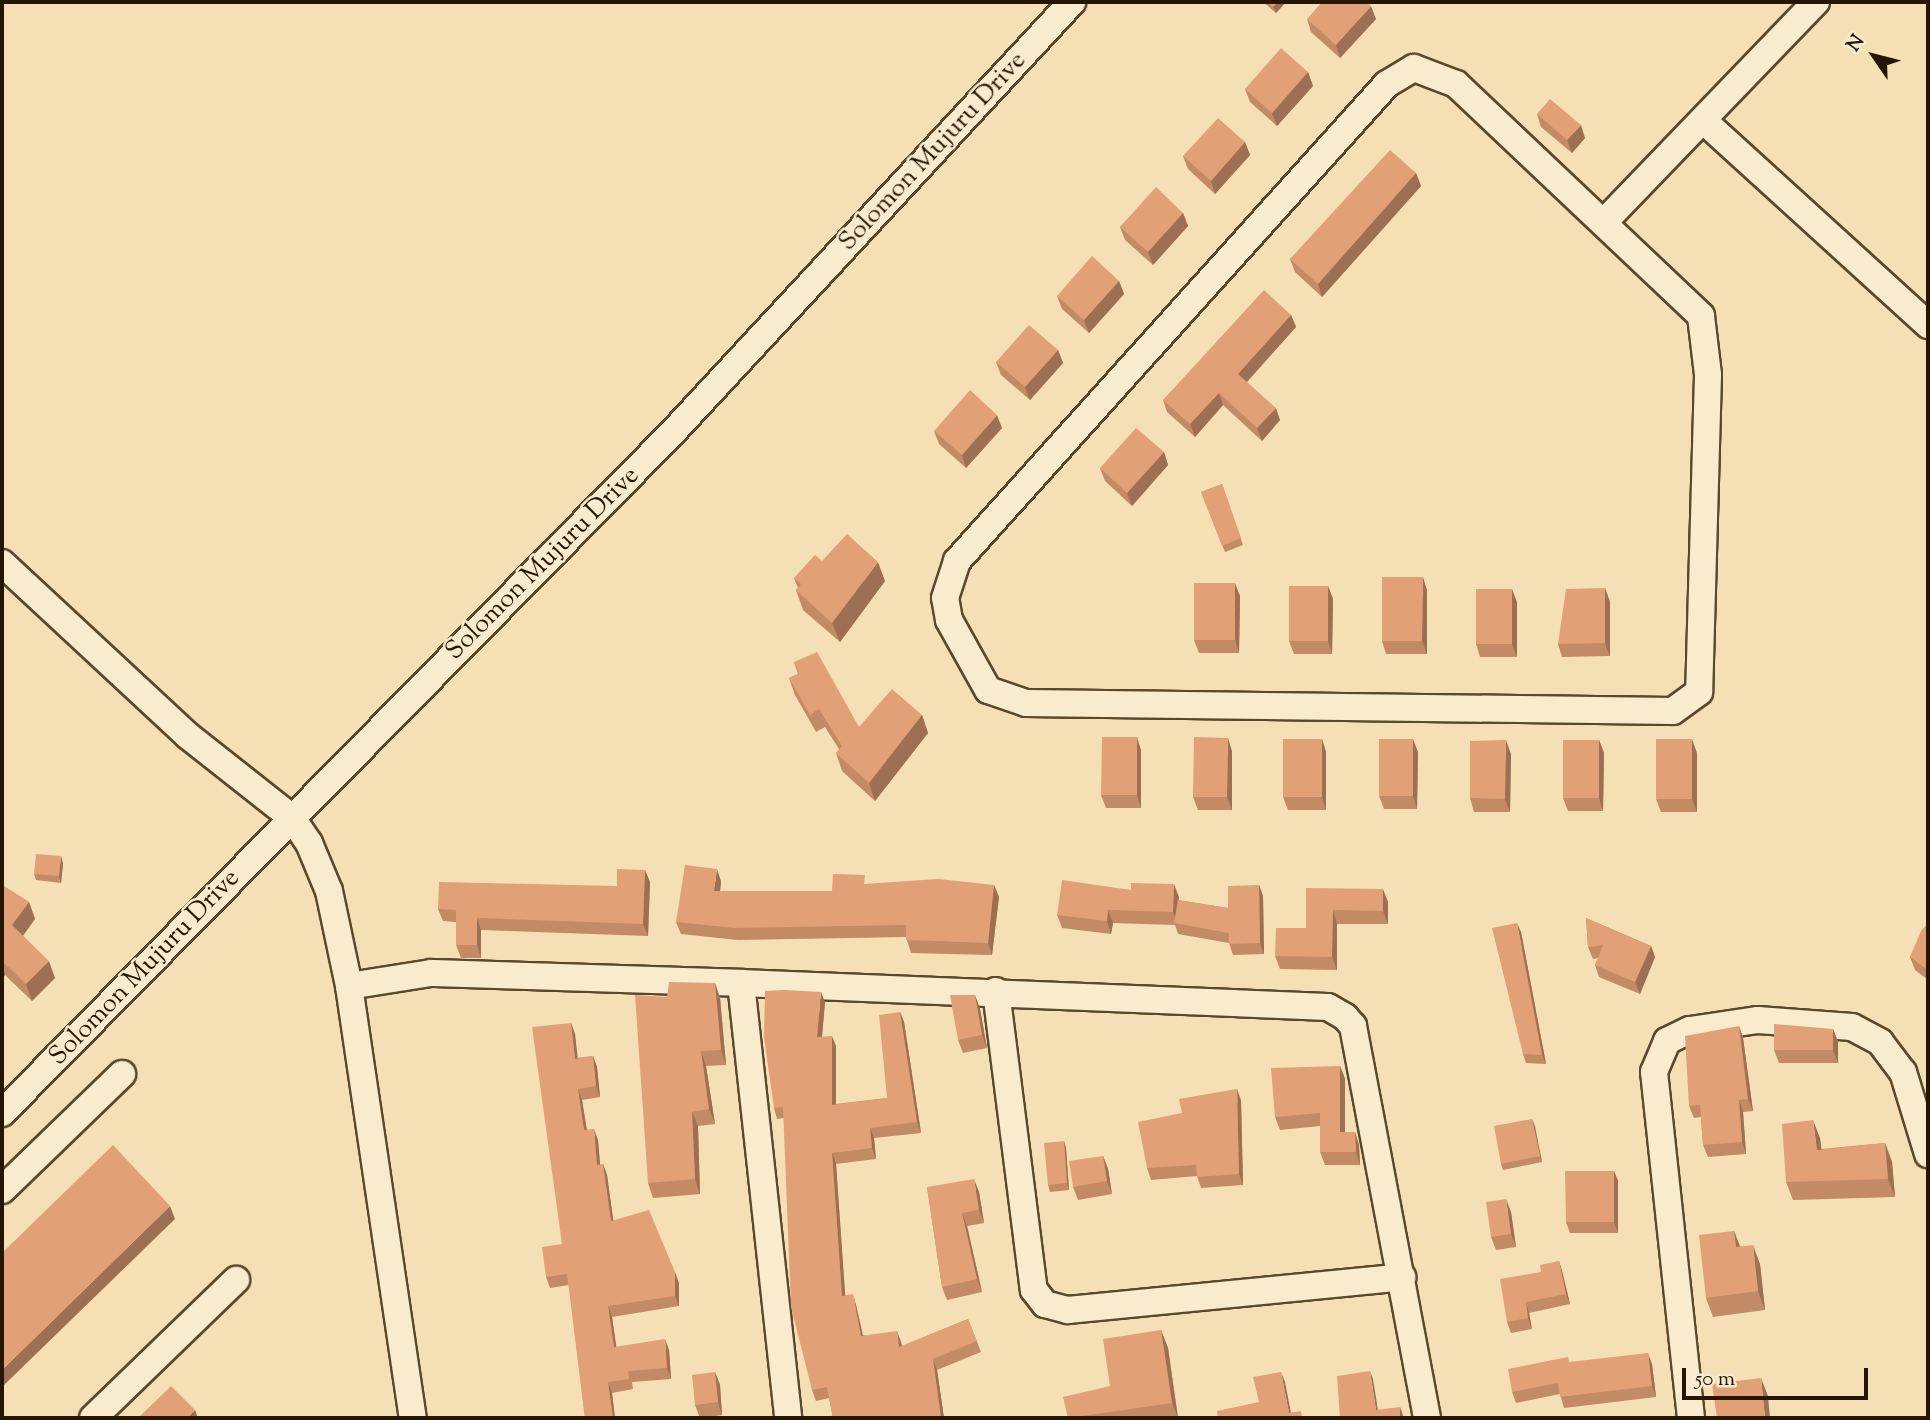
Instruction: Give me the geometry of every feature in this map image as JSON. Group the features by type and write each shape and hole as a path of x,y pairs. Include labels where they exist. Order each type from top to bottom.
{"street":[{"name":"Solomon Mujuru Drive","path":"2,1114 673,432 1072,2"},
{"path":"1606,220 1705,122 1816,2"},
{"path":"1424,69 1456,85 1606,220 1683,294 1701,316 1706,335 1702,680 1685,708 1026,703 999,697 979,680 949,620 945,598 957,561 1399,74 1424,69"},
{"path":"1705,122 1928,325"},
{"path":"2,563 187,735 292,818 329,891 349,986 413,1418"},
{"path":"349,986 431,973 996,991 1328,1007 1345,1017 1353,1027 1427,1418"},
{"path":"741,983 788,1418"},
{"path":"996,991 1034,1290 1045,1304 1068,1310 1402,1277"},
{"path":"1691,1418 1654,1072 1667,1041 1690,1030 1758,1020 1852,1027 1880,1042 1903,1072 1928,1154"},
{"path":"2,1189 122,1074"},
{"path":"93,1418 236,1280"}],"building":[{"path":"1322,2 1367,2 1371,6 1336,45 1307,19"},
{"path":"1281,48 1308,72 1272,113 1245,89"},
{"path":"1550,99 1581,125 1567,140 1537,114"},
{"path":"1218,118 1245,142 1211,181 1183,156"},
{"path":"1390,150 1416,173 1318,284 1290,259"},
{"path":"1156,187 1183,213 1148,252 1120,227"},
{"path":"1092,256 1119,281 1084,320 1057,296"},
{"path":"1264,290 1291,315 1238,374 1276,408 1257,428 1219,393 1190,424 1163,400"},
{"path":"1029,325 1058,350 1025,387 996,362"},
{"path":"970,390 997,415 962,455 934,431"},
{"path":"1136,428 1164,452 1127,493 1100,468"},
{"path":"1222,484 1241,538 1222,546 1201,492"},
{"path":"847,534 878,562 832,623 796,590 801,584 794,578 815,555 822,561"},
{"path":"1382,577 1423,577 1422,641 1382,641"},
{"path":"1194,583 1235,583 1235,640 1194,640"},
{"path":"1289,586 1328,586 1328,641 1289,641"},
{"path":"1605,588 1605,643 1558,644 1566,589"},
{"path":"1476,589 1512,589 1512,644 1476,644"},
{"path":"817,652 859,727 892,689 922,715 869,783 836,753 842,746 819,709 810,715 789,678 799,674 794,662"},
{"path":"1102,737 1137,737 1137,795 1101,795"},
{"path":"1194,737 1228,738 1227,797 1193,797"},
{"path":"1283,739 1322,739 1322,797 1283,797"},
{"path":"1379,739 1413,739 1413,796 1379,796"},
{"path":"1656,739 1692,739 1692,799 1656,799"},
{"path":"1506,740 1505,799 1470,798 1470,741"},
{"path":"1563,740 1599,740 1599,798 1563,798"},
{"path":"36,854 61,856 59,876 34,874"},
{"path":"685,865 717,869 714,891 832,891 833,874 865,875 864,884 938,879 994,885 988,943 906,940 906,925 734,928 676,922"},
{"path":"617,869 645,870 643,924 477,918 477,945 456,945 456,910 438,909 439,882 617,886"},
{"path":"1062,880 1131,890 1131,883 1174,884 1173,912 1108,910 1107,921 1057,915"},
{"path":"2,885 29,902 12,925 49,961 26,984 2,961"},
{"path":"1259,885 1260,943 1229,944 1229,933 1174,923 1178,900 1228,908 1228,886"},
{"path":"1306,888 1383,889 1383,911 1333,910 1332,957 1275,956 1276,928 1306,928"},
{"path":"1586,918 1651,946 1635,982 1595,965 1603,945 1588,947"},
{"path":"1517,923 1542,1055 1523,1054 1492,928"},
{"path":"1928,923 1928,970 1910,957 1921,931"},
{"path":"669,982 715,983 721,1050 701,1051 709,1109 692,1112 695,1179 648,1183 635,995 667,997"},
{"path":"765,991 821,992 817,1037 832,1036 832,1105 887,1098 879,1015 900,1012 917,1122 870,1128 872,1148 832,1153 842,1296 853,1294 861,1336 897,1331 899,1347 968,1319 977,1341 933,1359 941,1418 833,1418 827,1387 812,1390 791,1307 783,1107 774,1108 764,1037"},
{"path":"950,995 975,995 982,1035 958,1040"},
{"path":"571,1023 575,1059 593,1056 596,1086 578,1089 584,1130 594,1129 597,1165 603,1164 611,1221 649,1210 675,1272 675,1296 608,1306 614,1347 665,1339 667,1368 628,1371 629,1379 608,1382 613,1418 585,1418 567,1274 546,1277 542,1247 562,1244 532,1027"},
{"path":"1774,1024 1833,1029 1833,1050 1774,1050"},
{"path":"1739,1026 1748,1099 1739,1100 1742,1142 1703,1145 1700,1105 1689,1106 1685,1036"},
{"path":"1340,1066 1340,1132 1355,1132 1356,1152 1320,1152 1320,1113 1275,1117 1271,1068"},
{"path":"1237,1089 1239,1174 1197,1177 1196,1165 1147,1168 1138,1122 1182,1113 1179,1099"},
{"path":"1532,1119 1540,1156 1501,1164 1494,1126"},
{"path":"1813,1120 1817,1150 1885,1143 1888,1179 1786,1182 1782,1124"},
{"path":"1064,1141 1067,1183 1048,1185 1044,1143"},
{"path":"113,1145 170,1206 2,1370 2,1253"},
{"path":"1103,1156 1107,1181 1073,1187 1069,1161"},
{"path":"1565,1171 1614,1171 1614,1222 1566,1222"},
{"path":"974,1179 979,1210 962,1213 977,1279 942,1287 927,1187"},
{"path":"1506,1199 1511,1234 1491,1237 1486,1202"},
{"path":"1734,1231 1736,1247 1753,1245 1758,1291 1706,1298 1699,1235"},
{"path":"1559,1261 1566,1294 1526,1302 1528,1318 1507,1322 1500,1279 1541,1272 1540,1265"},
{"path":"1161,1330 1172,1403 1068,1418 1063,1397 1110,1386 1103,1339"},
{"path":"1648,1353 1652,1386 1560,1397 1558,1383 1512,1392 1508,1369 1568,1357 1569,1362"},
{"path":"1370,1371 1376,1410 1400,1407 1400,1418 1340,1418 1337,1376"},
{"path":"715,1372 718,1402 695,1405 692,1375"},
{"path":"1281,1372 1289,1413 1301,1411 1302,1418 1218,1418 1217,1411 1259,1402 1253,1377"},
{"path":"1761,1378 1765,1418 1717,1418 1712,1384"},
{"path":"171,1386 195,1410 187,1418 138,1418"}]}
